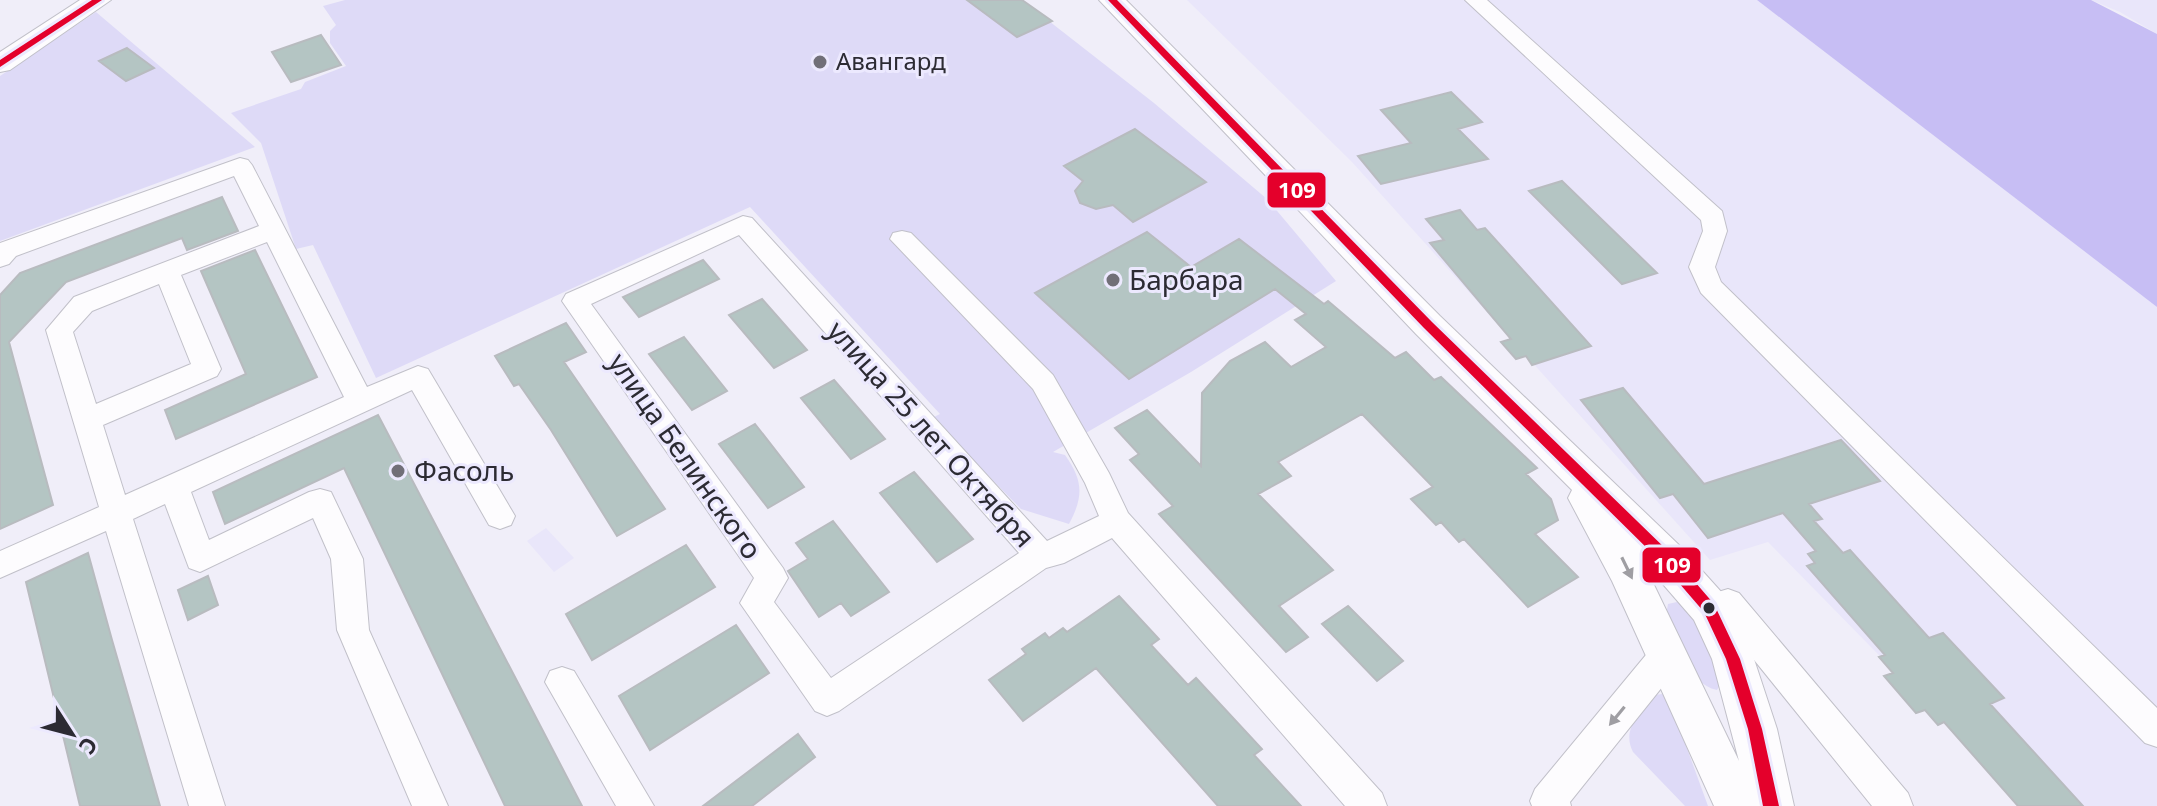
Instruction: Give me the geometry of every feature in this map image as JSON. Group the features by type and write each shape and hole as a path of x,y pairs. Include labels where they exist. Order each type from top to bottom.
{"main road":[{"path":"0,64 98,0"},
{"path":"1112,0 1428,325 1665,557 1709,608 1733,659 1755,729 1771,806"},
{"path":"1559,453 1623,559 1707,749 1738,806"},
{"path":"1648,611 1660,595 1682,594 1709,608"}],"street":[{"path":"1475,0 1713,217 1715,231 1702,267 1710,287 2157,731"},
{"path":"0,258 7,250 240,165 360,401"},
{"name":"улица Белинского","path":"767,253 743,224 575,301 772,578 756,603 827,700 1040,555"},
{"path":"207,806 59,330 83,304 273,230"},
{"path":"902,239 1043,382 1099,481 1116,521 1369,806"},
{"name":"улица 25 лет Октября","path":"767,253 1040,555 1053,554 1116,521"},
{"path":"87,420 207,369 167,271"},
{"path":"0,565 418,376 500,516"},
{"path":"174,486 200,559 320,501 347,559 353,630 430,806"},
{"path":"1709,608 1728,603 1895,806"},
{"path":"1553,806 1548,801 1667,655"},
{"path":"562,682 636,806"}],"shaded area":[{"path":"345,0 1022,0 1154,103 1267,199 1336,281 1191,372 1053,452 1065,455 1078,480 1079,496 1069,524 1021,509 932,418 940,414 750,207 376,378 313,245 296,249 261,143 231,113 301,89 305,82 346,66 330,43 330,31 336,25 323,6"},
{"path":"1187,0 1757,0 2157,307 2157,806 2027,806 1768,542 1710,560 1352,162"},
{"path":"1757,0 2091,0 2157,34 2157,307"},
{"path":"2091,0 2157,0 2157,34 2120,12"},
{"path":"96,12 255,147 0,241 0,76"},
{"path":"546,528 574,558 554,572 527,541"},
{"path":"1677,602 1695,616 1701,626 1720,685 1717,690 1698,679 1680,649 1666,615 1668,604"},
{"path":"1662,694 1669,699 1708,806 1685,806 1633,752 1629,736 1634,721 1655,695"}],"building":[{"path":"967,0 1022,0 1052,21 1017,37"},
{"path":"321,35 341,65 291,82 272,52"},
{"path":"127,48 154,68 126,81 99,61"},
{"path":"1451,92 1482,122 1458,129 1488,159 1381,184 1358,156 1411,143 1381,110"},
{"path":"1135,129 1206,182 1133,222 1113,205 1096,209 1080,203 1075,191 1083,181 1064,166"},
{"path":"1562,181 1657,273 1622,284 1529,191"},
{"path":"222,197 238,231 187,250 182,238 66,282 9,342 53,505 0,529 0,295 20,273"},
{"path":"1460,210 1477,230 1485,228 1591,346 1532,365 1526,356 1516,359 1501,342 1511,339 1430,243 1444,240 1426,219"},
{"path":"1147,232 1191,267 1239,239 1324,304 1328,301 1395,358 1406,352 1434,380 1441,377 1537,468 1526,474 1551,499 1558,520 1535,534 1578,577 1528,607 1464,539 1459,542 1441,522 1436,525 1411,499 1433,487 1362,414 1278,462 1291,476 1258,494 1333,570 1279,606 1308,637 1286,652 1159,514 1173,506 1130,460 1139,454 1115,428 1147,410 1201,466 1202,393 1230,361 1265,342 1291,367 1326,347 1295,320 1306,314 1275,289 1129,379 1035,293"},
{"path":"255,250 317,377 176,439 165,410 246,374 201,271"},
{"path":"703,260 719,279 639,317 623,297"},
{"path":"762,299 807,350 774,368 729,315"},
{"path":"566,323 586,352 564,362 665,509 617,536 551,430 519,384 514,386 495,356"},
{"path":"684,337 727,391 692,410 649,354"},
{"path":"834,380 885,439 851,459 801,398"},
{"path":"1623,388 1704,484 1841,440 1880,481 1809,504 1822,519 1814,521 1843,553 1850,550 1929,638 1943,633 2004,698 1990,704 2083,806 2018,806 1944,722 1938,725 1925,710 1916,713 1884,676 1893,673 1879,657 1885,655 1807,566 1815,563 1808,554 1816,551 1783,513 1708,538 1673,494 1660,498 1581,400"},
{"path":"378,415 582,806 505,806 344,468 225,524 213,492"},
{"path":"755,424 804,487 768,508 719,444"},
{"path":"914,472 973,539 937,562 880,493"},
{"path":"833,521 889,592 851,616 841,603 819,617 788,571 808,559 796,543"},
{"path":"686,545 715,587 592,660 566,614"},
{"path":"88,553 160,806 80,806 26,582"},
{"path":"208,576 218,605 188,620 178,590"},
{"path":"1119,596 1159,639 1151,645 1188,685 1196,678 1262,749 1254,755 1301,806 1218,806 1096,668 1023,721 989,680 1026,654 1022,649 1045,633 1049,638 1063,628 1067,632"},
{"path":"1348,606 1403,661 1377,681 1322,624"},
{"path":"736,625 769,673 650,750 619,696"},
{"path":"798,734 815,757 752,806 703,806"}],"transit line":[{"name":"109","path":"0,64 98,0"},
{"name":"109","path":"1112,0 1428,325 1665,557 1709,608 1733,659 1755,729 1771,806"}],"place":[{"name":"Авангард","path":"820,62"},
{"name":"Барбара","path":"1113,280"},
{"name":"Фасоль","path":"398,471"}]}
